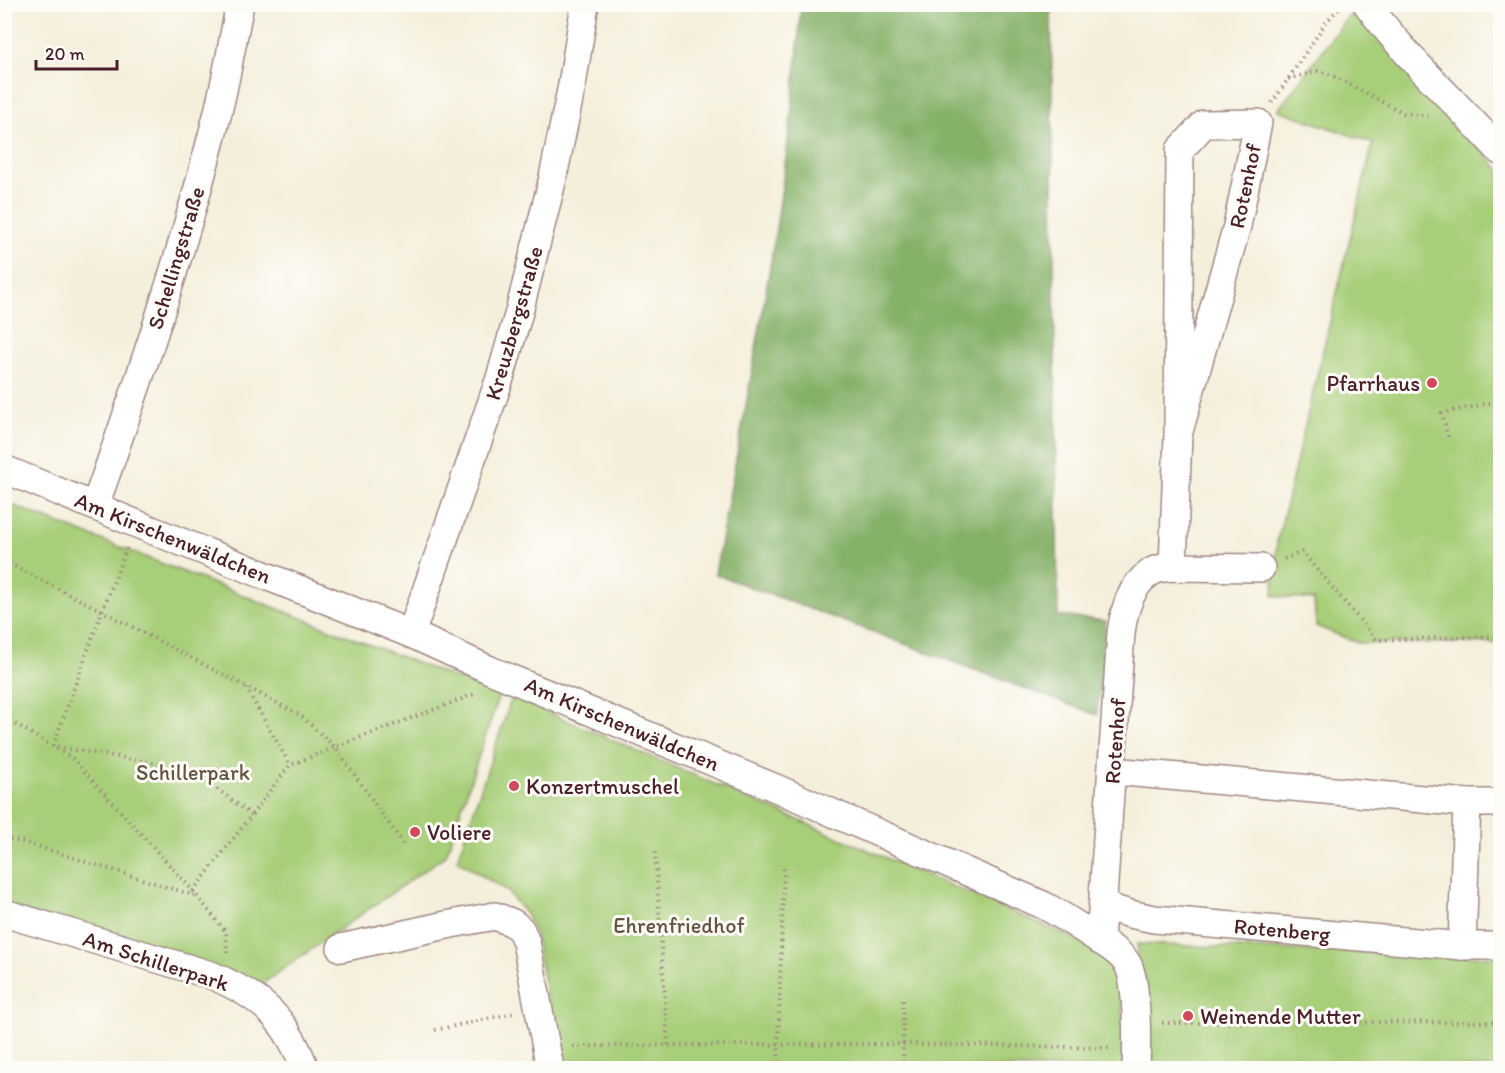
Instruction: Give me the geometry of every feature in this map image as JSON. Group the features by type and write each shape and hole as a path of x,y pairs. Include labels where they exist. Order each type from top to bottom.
{"street":[{"name":"Schellingstraße","path":"95,506 155,332 184,235 216,119 240,4"},
{"name":"Kreuzbergstraße","path":"411,634 501,378 552,182 572,85 585,4"},
{"path":"1367,4 1422,70 1500,151"},
{"name":"Rotenhof","path":"1173,567 1178,435 1180,150 1204,124 1258,123 1237,226 1178,435"},
{"name":"Am Kirschenwäldchen","path":"4,469 411,634 490,670 778,789 1026,896 1067,918 1110,947 1127,963 1134,989 1136,1047"},
{"name":"Rotenhof","path":"1100,941 1124,611 1132,594 1149,573 1160,568 1261,568"},
{"path":"1113,771 1467,803 1500,803"},
{"path":"1462,946 1467,803"},
{"name":"Rotenberg","path":"1103,906 1154,919 1462,946 1500,946"},
{"name":"Am Schillerpark","path":"4,913 225,981 256,998 277,1017 293,1042 305,1068"},
{"path":"341,948 495,916 513,923 521,930 526,942 548,1057"}],"path":[{"path":"1258,123 1327,21 1343,4"},
{"path":"1288,79 1317,70 1404,113 1436,117 1460,108"},
{"path":"1448,437 1442,413 1500,401"},
{"path":"52,746 136,524"},
{"path":"1261,568 1302,552 1377,640 1500,636"},
{"path":"4,561 300,716 335,747 404,845"},
{"path":"193,891 290,765 476,694 490,670"},
{"path":"245,686 290,765"},
{"path":"4,720 19,726 72,758 193,891 226,932 225,981"},
{"path":"52,746 190,769 252,815"},
{"path":"4,838 197,897"},
{"path":"655,852 668,1045"},
{"path":"779,1068 784,867"},
{"path":"903,1000 903,1068"},
{"path":"435,1030 538,1008"},
{"path":"548,1057 668,1045 902,1044 1136,1047 1500,1022"}],"green space":[{"path":"801,5 1051,5 1058,616 1106,621 1097,715 715,574 777,219 795,77"},
{"path":"1356,11 1500,170 1500,643 1358,643 1316,626 1314,600 1273,596 1277,542 1373,143 1278,110 1346,19"},
{"name":"Schillerpark","path":"4,502 499,695 446,855 259,986 5,905"},
{"name":"Ehrenfriedhof","path":"512,697 1082,942 1102,958 1116,975 1122,1002 1125,1068 560,1068 535,935 526,914 507,891 457,860"},
{"path":"1137,944 1500,957 1500,1068 1147,1068"}],"place":[{"name":"Pfarrhaus","path":"1432,383"},
{"name":"Konzertmuschel","path":"514,786"},
{"name":"Voliere","path":"415,832"},
{"name":"Weinende Mutter","path":"1188,1016"}]}
